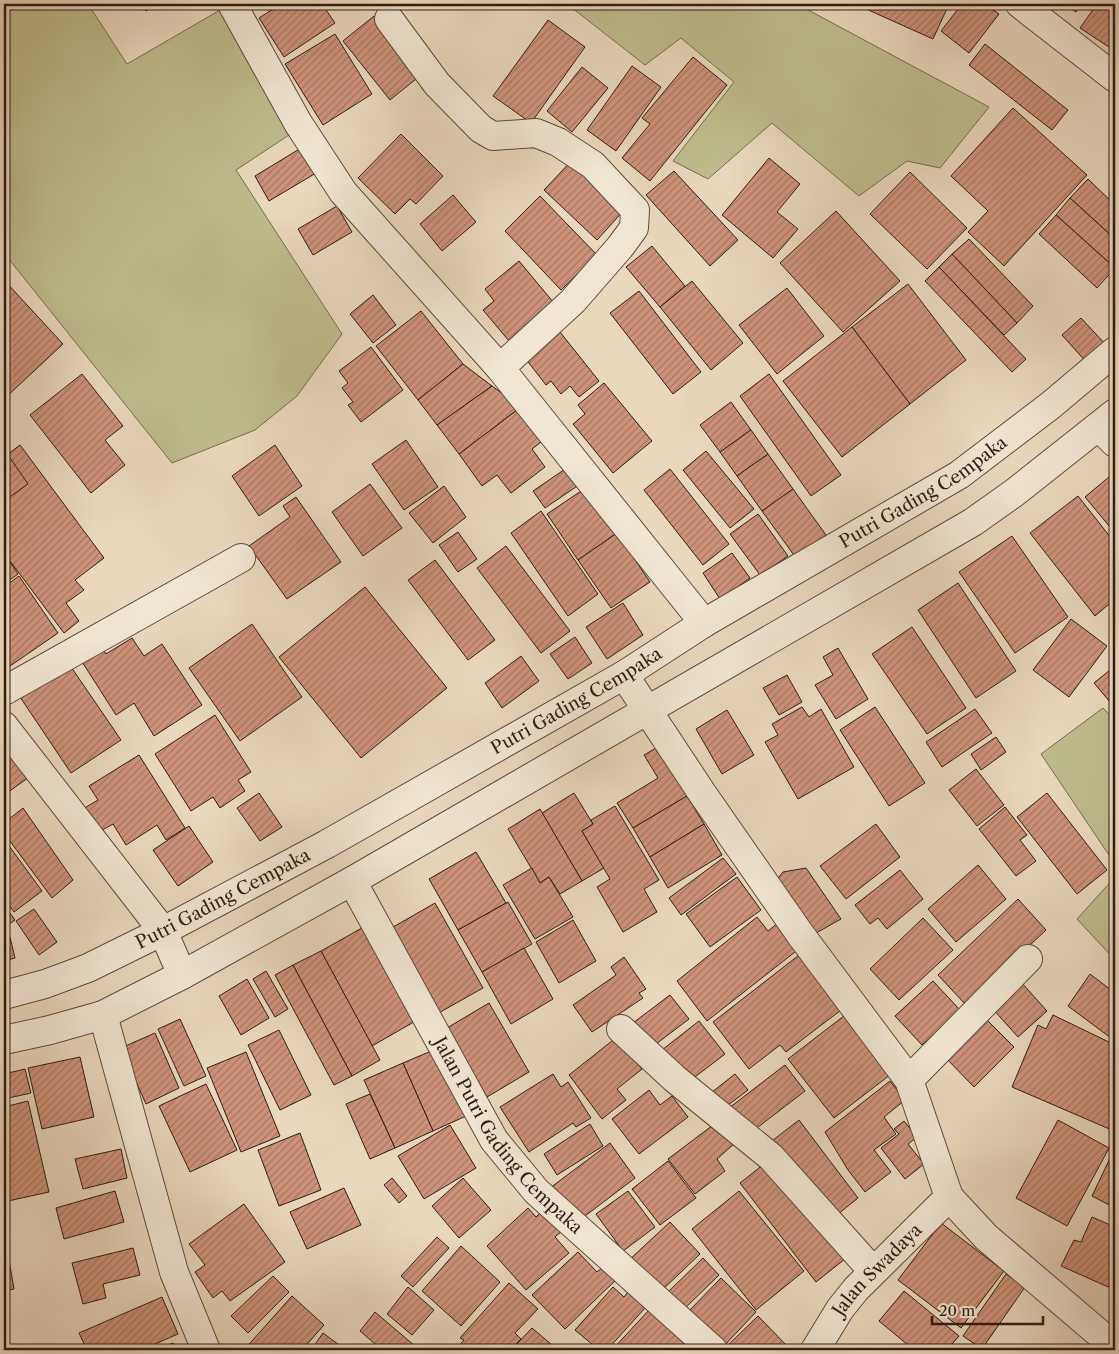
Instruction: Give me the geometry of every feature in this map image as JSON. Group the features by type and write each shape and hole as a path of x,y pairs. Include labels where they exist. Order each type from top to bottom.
{"street":[{"path":"232,4 298,123 343,192 500,368 704,623"},
{"path":"1020,4 1115,78"},
{"path":"389,19 437,84 480,129 493,136 536,133 558,142 593,165 635,210 634,228 620,247 573,301 500,368"},
{"name":"Putri Gading Cempaka","path":"4,995 45,984 88,968 163,931 327,844 624,675 704,623 959,475 1050,405 1115,351"},
{"path":"4,1040 50,1030 103,1015 352,881 972,522 1110,427"},
{"path":"4,691 240,558"},
{"path":"624,675 800,934 909,1080 949,1197 986,1237 1115,1346"},
{"path":"4,726 163,931 182,974"},
{"name":"Jalan Putri Gading Cempaka","path":"352,881 426,1019 499,1147 536,1191 713,1350"},
{"path":"909,1080 1028,959"},
{"path":"103,1015 174,1272 206,1350"},
{"path":"621,1029 675,1078 771,1157 873,1271"},
{"name":"Jalan Swadaya","path":"815,1350 840,1309 873,1271 949,1197"}],"shaded area":[{"path":"4,4 88,4 127,64 227,6 292,133 236,170 342,334 297,396 255,430 172,463 4,253"},
{"path":"567,4 797,4 989,107 940,168 907,161 859,196 772,123 708,179 673,161 734,82 681,38 645,65"},
{"path":"1103,708 1115,721 1115,864 1041,754"},
{"path":"1115,877 1115,960 1077,919"}],"building":[{"path":"141,4 157,4 146,11"},
{"path":"281,4 322,4 335,23 284,57 259,18"},
{"path":"855,4 949,4 933,39"},
{"path":"962,4 985,4 999,14 969,53 941,31"},
{"path":"1064,4 1081,4 1076,12"},
{"path":"1097,4 1115,4 1115,51 1080,28"},
{"path":"374,16 421,75 390,100 343,41"},
{"path":"548,20 585,47 531,123 493,96"},
{"path":"335,34 372,94 323,125 285,64"},
{"path":"985,44 1068,110 1052,130 969,65"},
{"path":"693,57 727,85 650,181 622,158 650,124 642,118"},
{"path":"632,66 661,87 616,151 587,130"},
{"path":"582,67 608,88 572,132 547,111"},
{"path":"1013,108 1087,175 1004,266 968,232 988,211 951,176"},
{"path":"401,134 443,176 416,204 410,199 395,214 358,178"},
{"path":"301,148 316,173 269,201 255,176"},
{"path":"574,158 626,208 597,240 544,190"},
{"path":"769,158 800,184 777,212 798,229 773,258 722,215"},
{"path":"674,171 738,240 710,266 646,195"},
{"path":"910,172 967,228 927,269 870,214"},
{"path":"1088,179 1115,205 1115,239 1070,198"},
{"path":"453,195 476,222 442,251 420,224"},
{"path":"540,196 597,255 561,290 505,231"},
{"path":"1070,198 1115,239 1115,268 1056,215"},
{"path":"337,206 352,232 313,255 298,229"},
{"path":"836,211 900,281 843,332 780,263"},
{"path":"1056,215 1115,268 1097,288 1039,234"},
{"path":"969,239 1033,306 1017,323 952,254"},
{"path":"652,246 685,286 660,307 626,267"},
{"path":"952,254 1017,323 1004,335 939,267"},
{"path":"519,261 554,303 509,341 483,310 494,301 485,289"},
{"path":"939,267 1026,359 1012,372 925,281"},
{"path":"4,280 63,344 4,399"},
{"path":"692,281 743,343 711,370 660,307"},
{"path":"908,284 966,360 910,404 852,327"},
{"path":"787,288 824,336 777,374 739,325"},
{"path":"639,291 701,372 673,394 610,313"},
{"path":"373,295 396,325 373,343 350,314"},
{"path":"421,311 463,364 418,400 376,346"},
{"path":"1081,318 1107,346 1088,364 1062,335"},
{"path":"556,327 599,381 579,397 570,386 561,394 551,381 546,385 522,354"},
{"path":"852,327 910,404 842,457 783,381"},
{"path":"371,347 403,390 361,422 348,405 353,402 342,388 348,383 339,371"},
{"path":"463,364 492,386 437,425 418,400"},
{"path":"82,374 123,426 105,440 125,465 91,493 30,415"},
{"path":"769,374 841,475 811,496 740,396"},
{"path":"604,383 652,441 613,473 573,424 585,414 578,405"},
{"path":"492,386 521,407 459,454 437,425"},
{"path":"731,402 751,430 720,452 700,425"},
{"path":"521,407 545,439 532,449 545,467 511,493 497,475 482,486 459,454"},
{"path":"751,430 768,454 737,476 720,452"},
{"path":"406,440 438,487 404,510 372,464"},
{"path":"20,445 104,558 75,580 84,590 66,603 79,621 64,633 4,553 4,457"},
{"path":"275,445 302,486 259,516 232,476"},
{"path":"706,451 754,509 730,528 683,470"},
{"path":"6,452 28,484 4,501 4,454"},
{"path":"768,454 793,489 762,511 737,476"},
{"path":"574,463 586,480 545,508 533,491"},
{"path":"670,469 729,544 703,565 644,490"},
{"path":"1115,472 1115,533 1085,497"},
{"path":"370,484 402,528 363,556 332,512"},
{"path":"444,486 466,517 433,543 409,513"},
{"path":"587,487 617,533 578,560 547,514"},
{"path":"793,489 826,535 796,558 762,511"},
{"path":"1078,496 1115,543 1115,599 1095,616 1030,533"},
{"path":"296,497 341,562 287,599 249,546 290,517 283,506"},
{"path":"541,511 598,594 568,616 511,533"},
{"path":"758,514 788,556 760,575 730,534"},
{"path":"458,532 477,559 458,572 439,545"},
{"path":"617,533 650,582 611,608 578,560"},
{"path":"1012,536 1068,617 1015,653 959,572"},
{"path":"506,546 570,631 541,653 477,568"},
{"path":"4,553 18,574 4,584"},
{"path":"732,553 750,578 720,599 703,573"},
{"path":"435,560 495,640 468,660 408,580"},
{"path":"19,576 58,633 10,666 4,656 4,587"},
{"path":"958,583 1016,671 976,698 918,610"},
{"path":"365,587 447,688 361,758 279,657"},
{"path":"623,603 643,635 607,659 586,627"},
{"path":"1071,619 1107,646 1069,697 1033,670"},
{"path":"252,624 302,697 240,741 189,668"},
{"path":"912,627 966,708 927,734 872,654"},
{"path":"575,637 592,663 568,679 550,654"},
{"path":"132,638 144,656 162,644 202,705 154,736 134,703 116,715 79,657 100,644 106,654"},
{"path":"838,648 868,699 836,719 815,685 833,675 823,657"},
{"path":"521,656 539,681 502,708 485,683"},
{"path":"67,661 121,740 71,773 18,694"},
{"path":"1115,666 1115,708 1094,683"},
{"path":"787,675 802,702 779,715 763,688"},
{"path":"802,707 809,717 821,709 854,767 798,799 765,742 778,735 772,724"},
{"path":"875,707 925,783 889,806 840,730"},
{"path":"975,709 992,733 942,767 926,742"},
{"path":"727,710 754,755 722,774 696,729"},
{"path":"215,715 251,772 238,780 245,791 220,808 213,797 191,811 155,754"},
{"path":"4,727 35,773 4,795"},
{"path":"996,737 1006,752 981,770 971,754"},
{"path":"663,744 692,793 633,828 617,803 658,778 644,755"},
{"path":"139,755 185,828 166,840 157,825 126,845 113,824 97,833 83,809 98,800 89,786"},
{"path":"976,769 1004,805 977,826 949,790"},
{"path":"259,793 282,827 260,841 237,808"},
{"path":"574,793 593,824 582,831 604,868 582,881 542,813"},
{"path":"1047,793 1107,870 1077,894 1017,817"},
{"path":"687,796 704,824 650,857 633,828"},
{"path":"615,806 659,880 644,889 657,912 623,932 597,887 610,879 582,831 593,824 591,820"},
{"path":"1005,807 1027,835 1020,840 1036,861 1016,876 979,829"},
{"path":"23,808 73,880 52,898 4,833 4,823"},
{"path":"540,809 582,881 560,894 549,877 540,883 508,829"},
{"path":"704,824 722,855 668,888 650,857"},
{"path":"876,824 900,857 846,899 820,866"},
{"path":"189,826 213,862 178,886 153,850"},
{"path":"4,839 42,891 14,912 4,898"},
{"path":"476,852 506,903 458,930 429,879"},
{"path":"723,858 736,874 681,915 669,898"},
{"path":"978,865 1006,899 956,942 928,909"},
{"path":"532,868 540,883 549,877 573,917 535,939 503,885"},
{"path":"806,868 841,919 809,937 773,884 783,872"},
{"path":"900,870 923,899 887,929 878,918 870,924 855,905"},
{"path":"737,877 761,910 710,947 686,914"},
{"path":"1018,899 1046,930 966,1005 938,975"},
{"path":"508,902 532,944 482,972 458,930"},
{"path":"435,903 483,988 435,1015 388,930"},
{"path":"4,905 15,920 4,928"},
{"path":"34,909 57,942 39,955 16,921"},
{"path":"757,917 768,931 779,922 800,948 707,1021 677,981"},
{"path":"923,918 953,950 899,1000 870,969"},
{"path":"573,920 596,961 559,983 536,942"},
{"path":"369,924 419,1019 372,1046 321,951"},
{"path":"10,937 15,958 4,961 4,938"},
{"path":"524,948 553,999 511,1024 482,972"},
{"path":"321,951 380,1060 352,1076 293,965"},
{"path":"803,952 845,1007 786,1052 780,1045 749,1069 713,1022"},
{"path":"624,957 646,989 639,993 643,998 592,1032 573,1005 616,975 611,967"},
{"path":"293,965 352,1076 334,1085 275,975"},
{"path":"266,971 288,1009 275,1017 253,979"},
{"path":"1090,974 1115,993 1115,1041 1068,1006"},
{"path":"247,979 269,1018 241,1035 219,996"},
{"path":"933,981 960,1010 922,1045 895,1016"},
{"path":"1021,982 1047,1011 1018,1037 992,1008"},
{"path":"670,995 689,1019 652,1047 633,1023"},
{"path":"489,1003 529,1072 487,1097 447,1028"},
{"path":"849,1012 895,1071 834,1118 788,1059"},
{"path":"1053,1015 1115,1045 1114,1131 1012,1087 1038,1025 1046,1029"},
{"path":"983,1016 1014,1047 974,1087 943,1055"},
{"path":"180,1019 206,1076 184,1086 158,1029"},
{"path":"699,1021 725,1054 687,1083 662,1050"},
{"path":"279,1030 311,1095 280,1110 248,1045"},
{"path":"155,1033 179,1088 146,1104 121,1048"},
{"path":"617,1037 642,1069 617,1089 626,1100 602,1119 569,1075"},
{"path":"436,1049 466,1116 433,1131 403,1063"},
{"path":"246,1052 280,1136 241,1152 207,1068"},
{"path":"80,1057 94,1117 42,1129 28,1068"},
{"path":"403,1063 433,1131 395,1148 364,1080"},
{"path":"785,1065 805,1091 749,1134 729,1108"},
{"path":"25,1069 31,1093 4,1099 4,1074"},
{"path":"553,1074 561,1087 568,1082 591,1118 576,1127 573,1123 529,1152 500,1107"},
{"path":"735,1074 748,1090 719,1112 707,1096"},
{"path":"890,1081 905,1100 884,1117 896,1134 874,1150 891,1172 865,1192 848,1170 825,1132"},
{"path":"206,1084 237,1150 190,1172 159,1106"},
{"path":"649,1090 660,1105 672,1096 688,1117 639,1154 612,1119"},
{"path":"370,1094 395,1148 370,1159 346,1104"},
{"path":"28,1101 49,1192 8,1201 4,1182 4,1107"},
{"path":"799,1120 858,1198 828,1222 768,1144"},
{"path":"1058,1120 1109,1148 1067,1226 1016,1198"},
{"path":"904,1121 917,1137 908,1144 924,1164 905,1179 881,1148 899,1134 894,1129"},
{"path":"717,1122 734,1144 717,1159 725,1171 695,1194 668,1159"},
{"path":"590,1124 603,1146 557,1175 544,1154"},
{"path":"450,1125 476,1168 424,1199 398,1156"},
{"path":"300,1133 321,1190 279,1206 258,1150"},
{"path":"610,1143 635,1178 585,1216 550,1188"},
{"path":"121,1149 127,1178 83,1189 75,1159"},
{"path":"1113,1152 1115,1153 1115,1208 1092,1196"},
{"path":"769,1160 845,1259 816,1282 740,1183"},
{"path":"668,1161 696,1198 660,1225 632,1189"},
{"path":"392,1178 407,1196 399,1203 384,1185"},
{"path":"463,1178 491,1210 459,1238 432,1206"},
{"path":"344,1188 361,1225 307,1249 290,1212"},
{"path":"115,1191 124,1222 64,1239 56,1208"},
{"path":"628,1191 655,1227 623,1251 596,1214"},
{"path":"739,1191 804,1271 756,1310 692,1229"},
{"path":"244,1204 285,1262 230,1301 222,1291 213,1298 195,1272 205,1265 189,1244"},
{"path":"528,1208 536,1217 544,1209 563,1230 555,1237 569,1253 526,1290 487,1246"},
{"path":"1092,1217 1115,1227 1115,1290 1061,1266 1074,1240 1081,1242"},
{"path":"670,1222 700,1254 659,1293 628,1261"},
{"path":"941,1223 1004,1271 961,1328 898,1280"},
{"path":"4,1231 14,1289 4,1291"},
{"path":"437,1237 449,1248 413,1287 401,1276"},
{"path":"461,1246 500,1282 461,1326 422,1291"},
{"path":"133,1248 140,1275 103,1284 106,1298 83,1304 72,1263"},
{"path":"578,1252 597,1272 608,1263 620,1276 565,1329 532,1295"},
{"path":"703,1258 719,1275 680,1313 664,1296"},
{"path":"1006,1274 1025,1287 982,1349 963,1336"},
{"path":"273,1276 289,1292 248,1333 231,1316"},
{"path":"721,1278 756,1312 722,1348 686,1314"},
{"path":"509,1283 538,1309 515,1333 521,1339 510,1350 455,1350 464,1340 460,1338"},
{"path":"408,1287 434,1310 412,1335 387,1314"},
{"path":"613,1287 624,1297 628,1292 645,1308 607,1350 599,1350 575,1330"},
{"path":"904,1291 959,1336 947,1350 914,1350 879,1321"},
{"path":"292,1296 324,1325 302,1350 244,1350"},
{"path":"162,1297 178,1334 141,1350 87,1350 79,1333"},
{"path":"650,1309 695,1350 612,1350"},
{"path":"375,1312 415,1346 412,1350 382,1350 360,1331"},
{"path":"758,1316 790,1349 723,1350"},
{"path":"532,1328 558,1350 520,1350 515,1346"},
{"path":"323,1333 346,1350 311,1350"},
{"path":"173,1343 175,1350 156,1350"}]}
